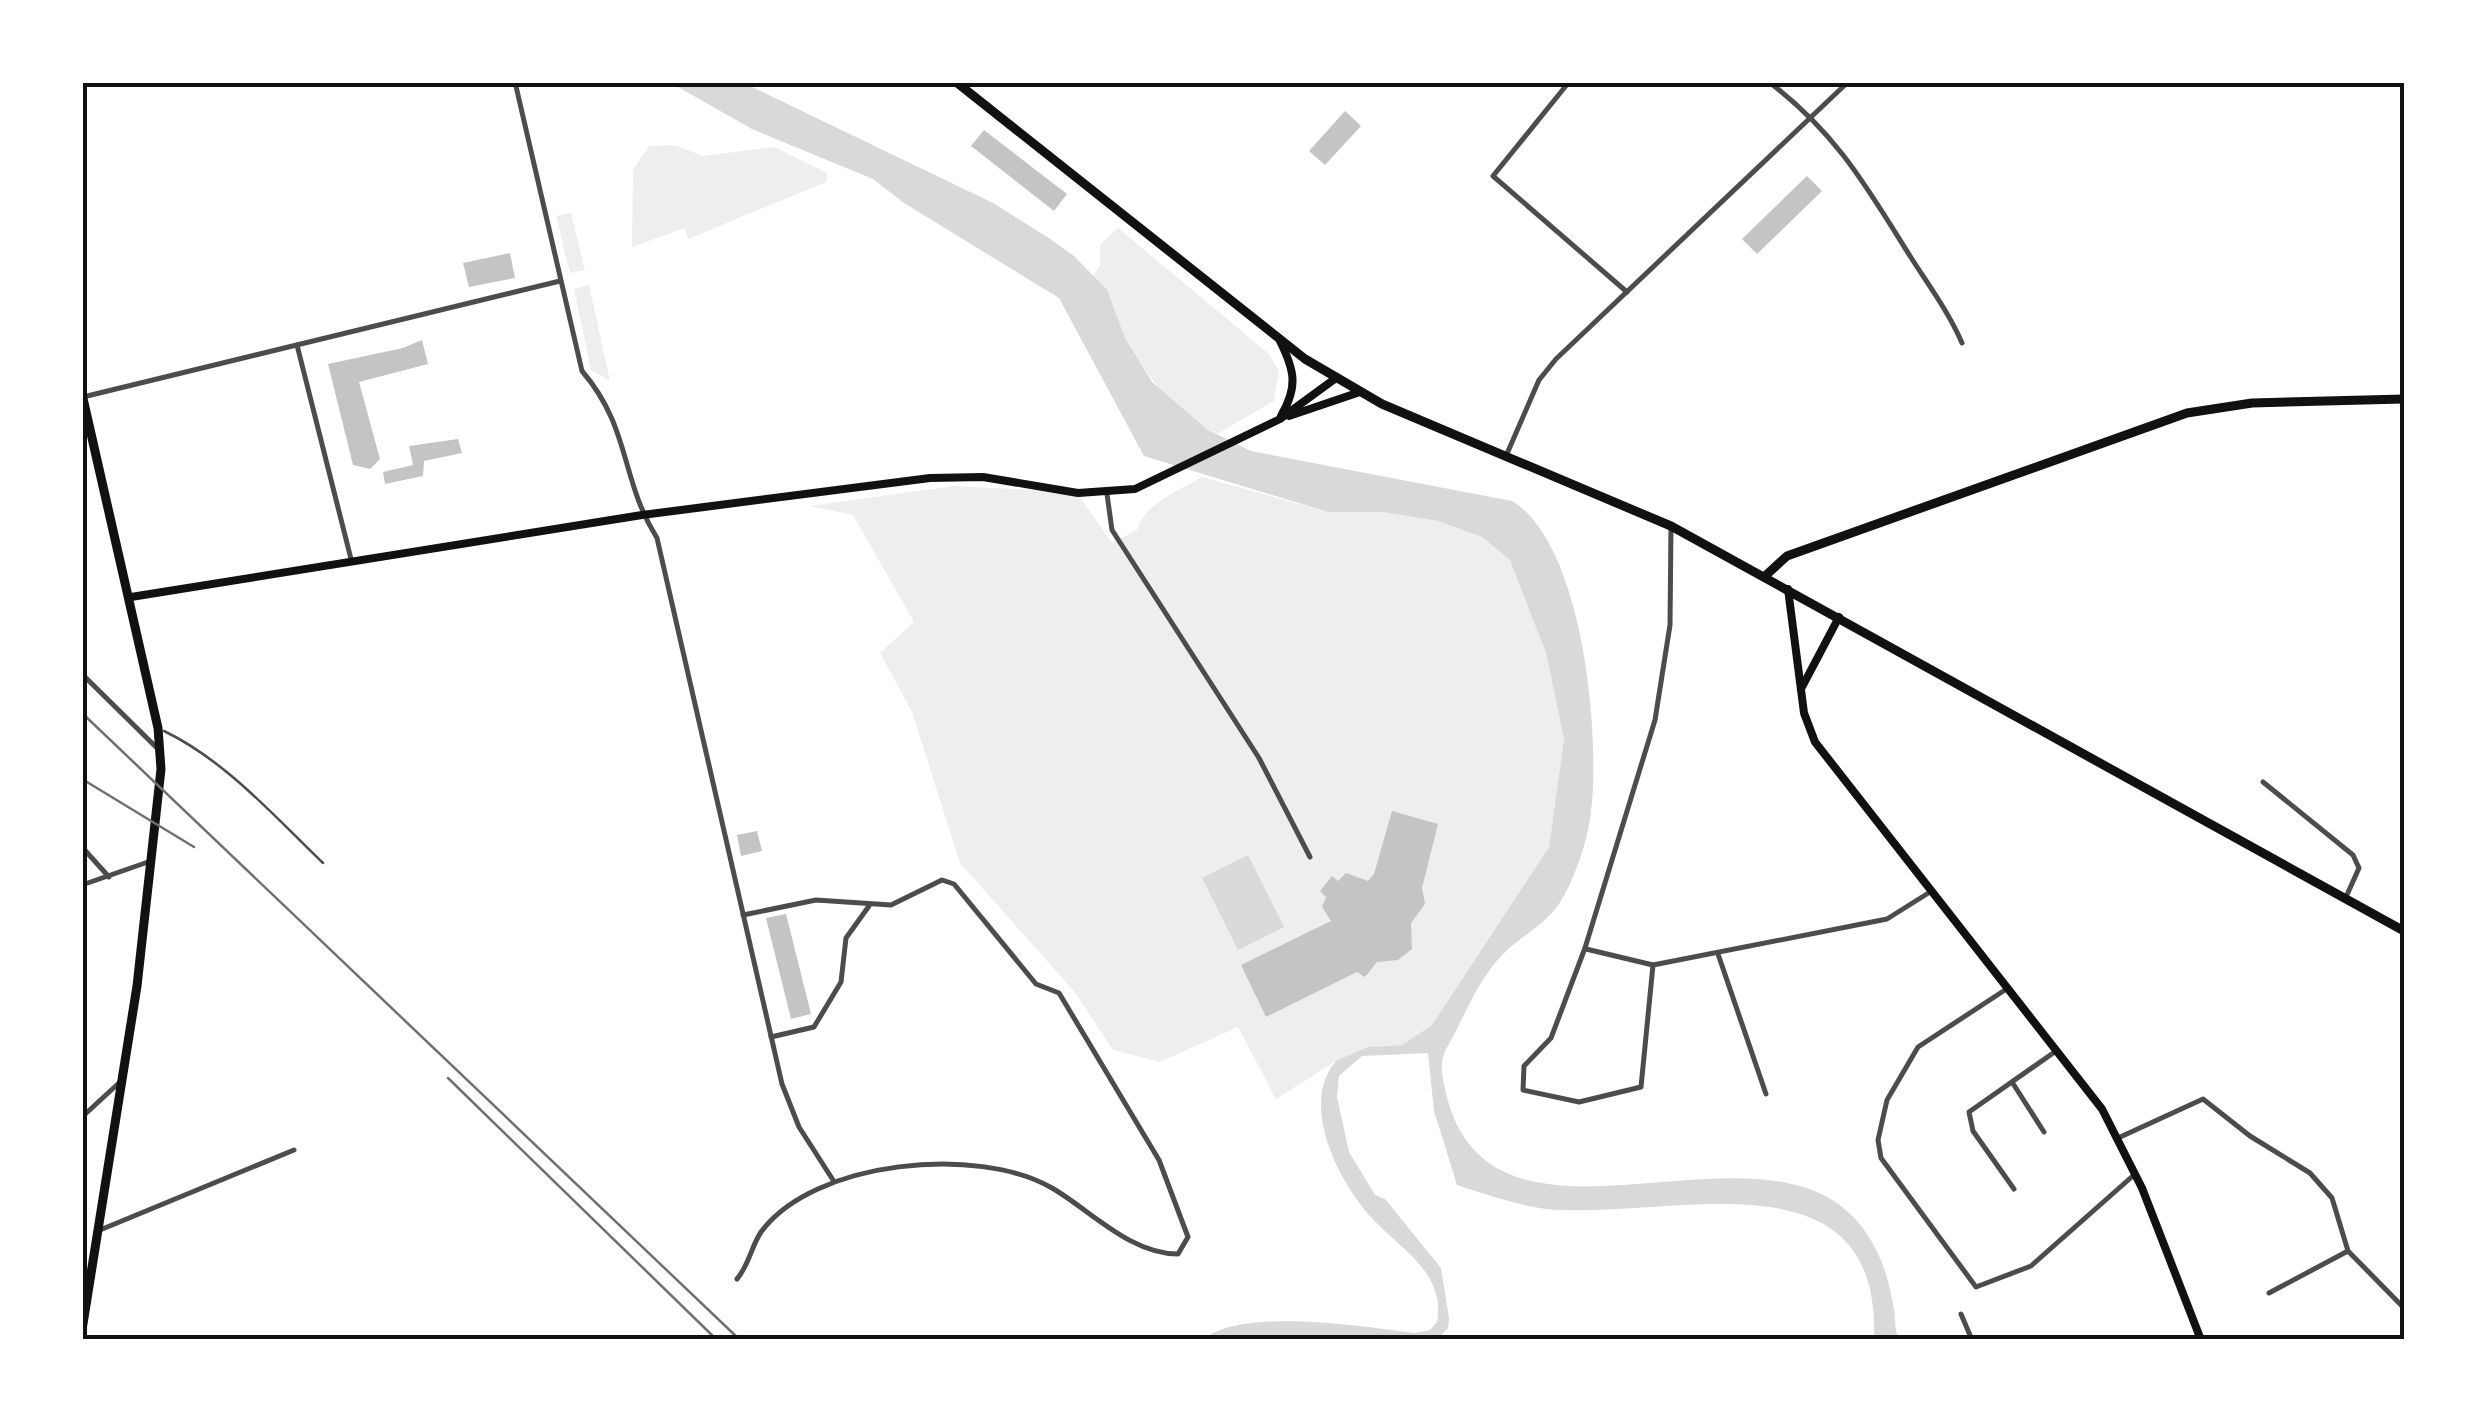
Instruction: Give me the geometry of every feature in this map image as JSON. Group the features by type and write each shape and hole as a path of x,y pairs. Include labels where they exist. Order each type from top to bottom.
{"main road":[{"path":"956,82 1278,338 1336,378 1360,392 1670,526 2404,931"},
{"path":"1278,338 1293,366 1295,383 1280,419"},
{"path":"1280,419 1336,378"},
{"path":"131,597 642,514 930,478 982,476 1107,494 1163,477 1280,419 1360,392"},
{"path":"82,1330 137,986 161,752 131,597 83,396"},
{"path":"1764,577 1787,556 2151,423 2252,403 2404,399"},
{"path":"1788,589 1801,689 1815,742 2058,1050 2118,1138 2202,1340"},
{"path":"1801,689 1839,617"}],"street":[{"path":"514,82 582,371 618,426 642,514 657,538 782,1084 799,1127 833,1180"},
{"path":"1569,82 1493,176 1627,292"},
{"path":"1770,82 1813,116 1848,158 1948,311 1962,343"},
{"path":"1505,456 1539,380 1848,82"},
{"path":"83,396 560,281"},
{"path":"297,344 351,559"},
{"path":"1107,494 1112,530 1259,758 1310,857"},
{"path":"1653,965 1640,1087 1579,1102 1523,1090 1524,1066 1551,1038 1585,948 1655,720 1670,625 1670,526"},
{"path":"82,674 161,752"},
{"path":"2263,782 2353,855 2358,868 2346,898"},
{"path":"82,847 109,877"},
{"path":"82,885 148,862"},
{"path":"737,1280 762,1231 833,1180 886,1168 936,1165 1004,1171 1050,1187 1088,1215 1154,1252 1178,1254 1188,1237 1160,1160 1060,993 1036,984 954,884 942,880 890,904 869,906 816,900 744,915"},
{"path":"1585,948 1653,965 1887,919 1932,890"},
{"path":"771,1037 814,1027 841,982 846,938 869,906"},
{"path":"1718,954 1766,1094"},
{"path":"2008,988 1918,1048 1881,1118 1882,1158 1976,1287 2030,1266 2135,1173"},
{"path":"2014,1189 1973,1130 1969,1112 2058,1050"},
{"path":"82,1118 122,1080"},
{"path":"2012,1082 2044,1132"},
{"path":"2118,1138 2203,1099 2250,1136 2310,1172 2332,1198 2348,1251 2404,1308"},
{"path":"98,1231 294,1150"},
{"path":"2269,1293 2348,1251"},
{"path":"1961,1314 1972,1340"}],"lane":[{"path":"158,728 200,751 233,777 323,863"}],"shaded area":[{"path":"671,83 744,83 993,203 1049,238 1074,256 1107,290 1125,338 1152,382 1208,430 1251,451 1512,501 1537,524 1556,558 1582,647 1593,742 1590,819 1579,863 1559,904 1495,963 1476,991 1444,1055 1442,1072 1464,1137 1505,1172 1559,1185 1752,1179 1811,1190 1857,1221 1871,1241 1886,1274 1899,1339 1874,1339 1867,1278 1843,1239 1805,1216 1758,1206 1705,1204 1546,1209 1457,1185 1434,1111 1428,1053 1362,1056 1339,1076 1337,1097 1349,1152 1375,1195 1385,1199 1441,1268 1448,1328 1437,1340 1205,1339 1222,1329 1274,1321 1414,1333 1430,1330 1437,1322 1438,1304 1427,1274 1370,1216 1335,1162 1322,1119 1321,1098 1336,1061 1368,1047 1402,1045 1432,1025 1549,847 1564,739 1546,653 1510,560 1482,537 1438,521 1383,512 1328,512 1144,456 1059,298 904,203 873,179 752,129"},
{"path":"674,145 703,156 774,147 827,173 826,182 688,239 685,228 632,247 633,170 649,146"},
{"path":"571,213 585,270 570,273 556,216"},
{"path":"1118,228 1269,354 1279,371 1274,401 1217,434 1164,393 1133,352 1108,298 1092,277 1100,266 1100,245"},
{"path":"589,285 610,381 591,370 574,289"},
{"path":"1202,477 1328,512 1383,512 1438,521 1482,537 1510,560 1525,594 1546,653 1564,739 1549,847 1432,1025 1402,1045 1377,1046 1336,1061 1276,1099 1238,1027 1160,1062 1113,1050 1074,991 960,863 912,712 880,653 914,622 853,515 810,506 954,486 1076,492 1112,543 1137,530 1155,505"},
{"path":"1248,855 1284,927 1238,950 1202,878"}],"building":[{"path":"1345,111 1361,126 1325,165 1309,151"},
{"path":"984,130 1067,194 1054,211 971,146"},
{"path":"1807,176 1822,191 1757,254 1742,239"},
{"path":"510,253 515,278 469,287 463,263"},
{"path":"422,340 428,364 359,382 380,459 370,469 353,465 328,364 403,348"},
{"path":"458,439 462,453 424,461 423,476 385,484 383,472 413,465 409,446"},
{"path":"1392,811 1438,824 1422,888 1425,904 1411,923 1412,949 1398,960 1377,962 1365,977 1357,972 1266,1017 1241,965 1331,921 1322,907 1326,897 1320,891 1332,876 1338,881 1346,873 1368,881 1374,874"},
{"path":"757,831 762,851 741,856 737,835"},
{"path":"786,914 811,1014 791,1019 766,918"}],"railway":[{"path":"82,713 740,1340"},
{"path":"82,779 194,847"},
{"path":"448,1078 717,1340"}]}
